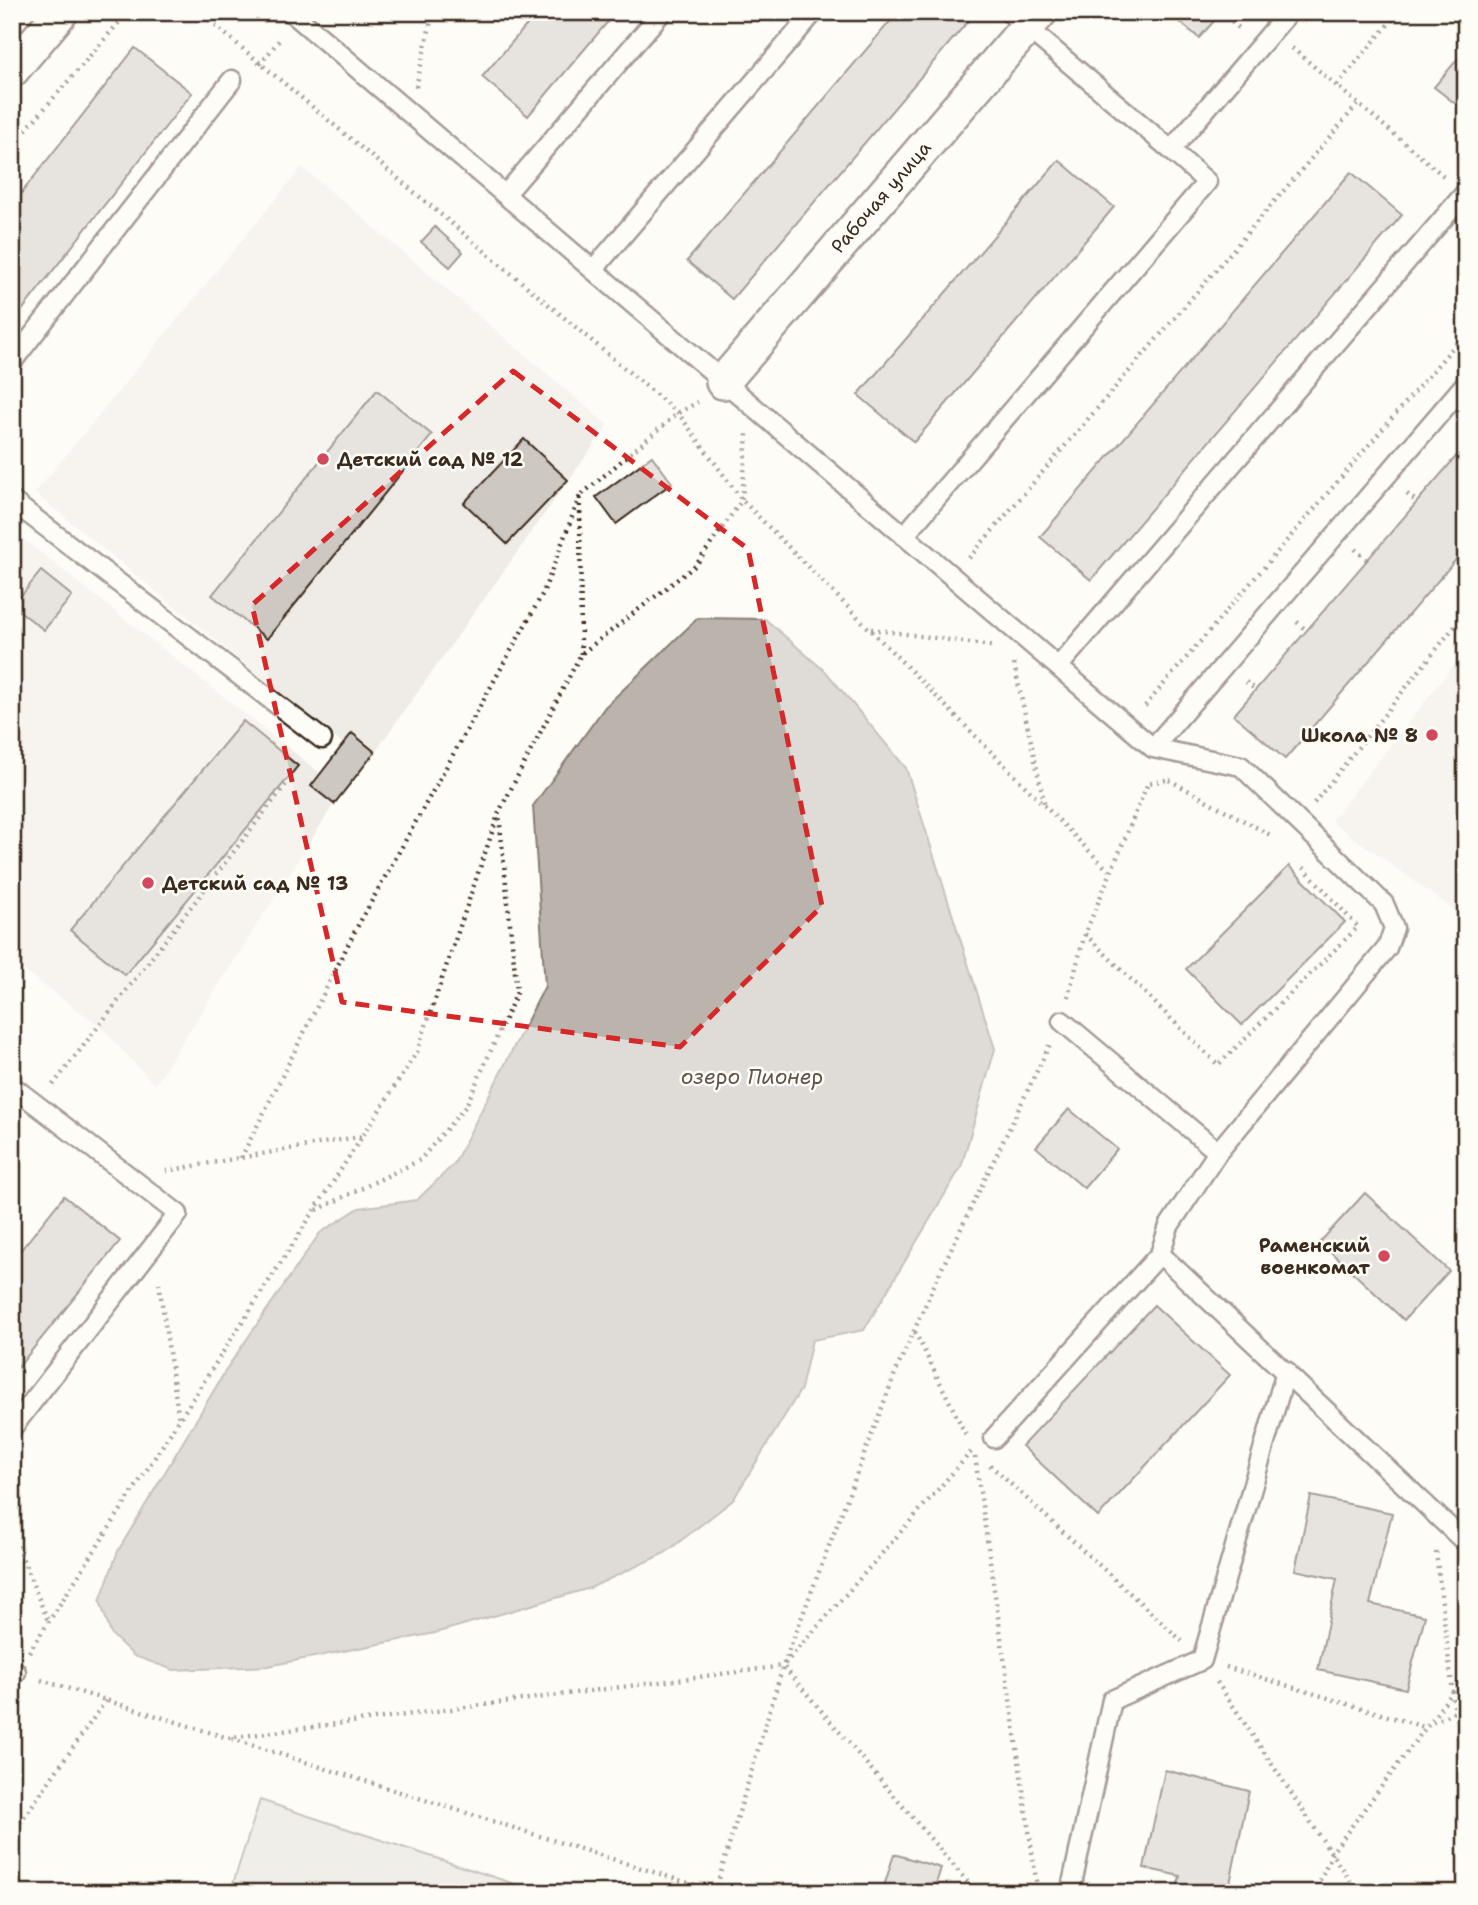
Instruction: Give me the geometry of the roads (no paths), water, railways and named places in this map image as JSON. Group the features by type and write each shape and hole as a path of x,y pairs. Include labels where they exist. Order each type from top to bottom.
{"street":[{"path":"12,69 61,12"},
{"name":"Рабочая улица","path":"723,382 1025,17"}],"lane":[{"path":"505,195 662,12"},
{"path":"593,270 814,12"},
{"path":"1171,150 1289,12"},
{"path":"296,14 1153,748 1241,766 1384,904 1394,928 1387,947 1218,1152 1169,1226 1160,1254 994,1438"},
{"path":"904,536 1208,182 1025,17"},
{"path":"12,362 232,80"},
{"path":"1058,667 1465,194"},
{"path":"1153,748 1466,383"},
{"path":"12,501 322,739"},
{"path":"1062,1021 1218,1152"},
{"path":"12,1086 178,1214 12,1428"},
{"path":"1160,1254 1466,1543"},
{"path":"1070,1893 1111,1700 1202,1660 1286,1371"}],"water":[{"name":"озеро Пионер","path":"698,618 765,619 827,673 906,768 995,1049 961,1167 864,1330 812,1340 801,1389 733,1500 665,1553 590,1588 435,1633 268,1666 174,1670 134,1656 111,1634 100,1601 118,1551 229,1365 320,1233 359,1208 417,1200 454,1164 545,986 533,806 605,707"}],"place":[{"name":"Детский сад № 12","path":"323,459"},
{"name":"Школа № 8","path":"1432,735"},
{"name":"Детский сад № 13","path":"148,883"},
{"name":"Раменский военкомат","path":"1384,1256"}]}
